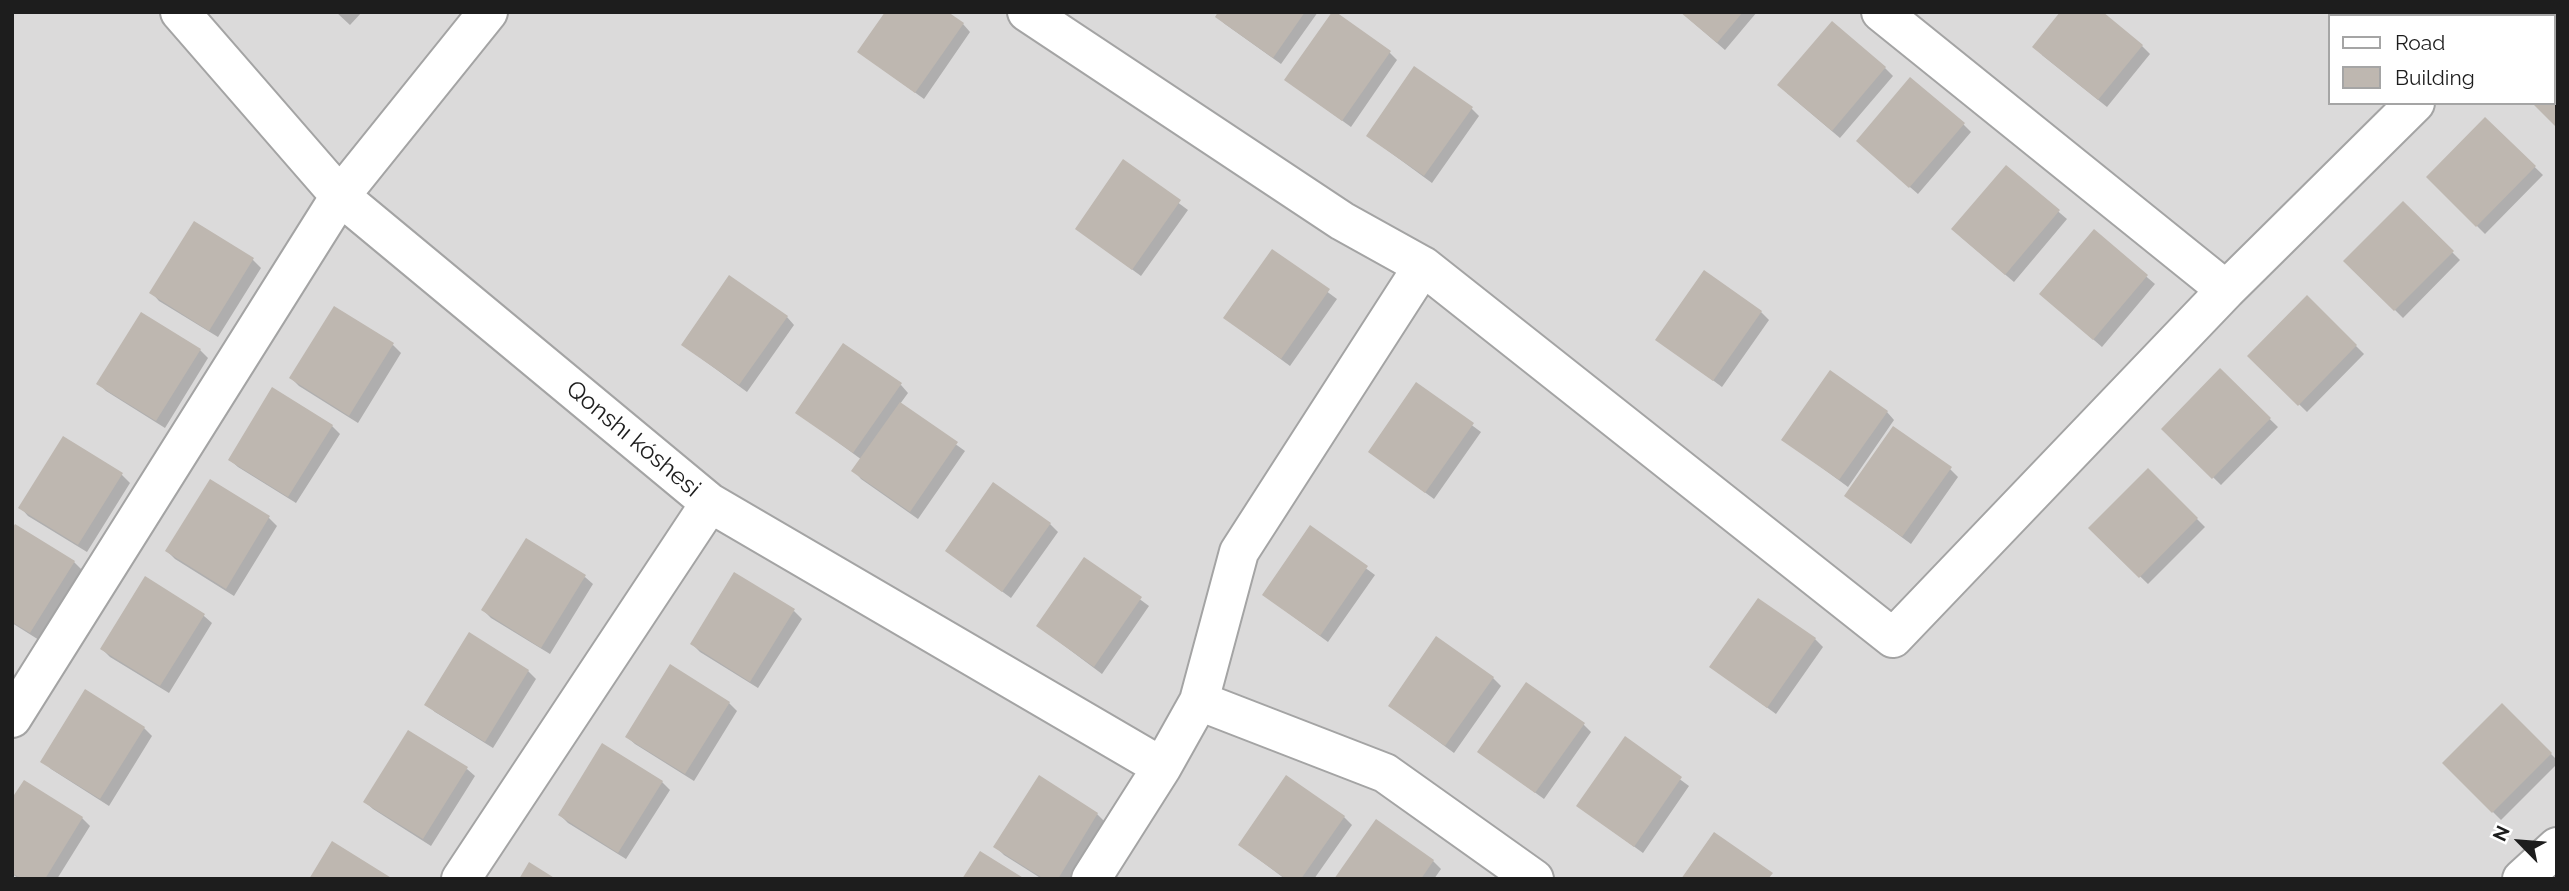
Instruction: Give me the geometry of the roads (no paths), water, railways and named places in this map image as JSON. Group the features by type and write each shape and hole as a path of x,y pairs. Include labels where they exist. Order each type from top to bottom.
{"street":[{"name":"Qonshı kóshesi","path":"180,12 340,196 710,503 1162,767"},
{"path":"12,718 340,196 488,12"},
{"path":"1027,12 1342,221 1423,266 1893,638 2226,290 2413,105"},
{"path":"1881,12 2226,290"},
{"path":"1091,879 1162,767 1199,701 1239,552 1423,266"},
{"path":"461,879 710,503"},
{"path":"1199,701 1385,773 1534,879"},
{"path":"2522,879 2557,847"}]}
